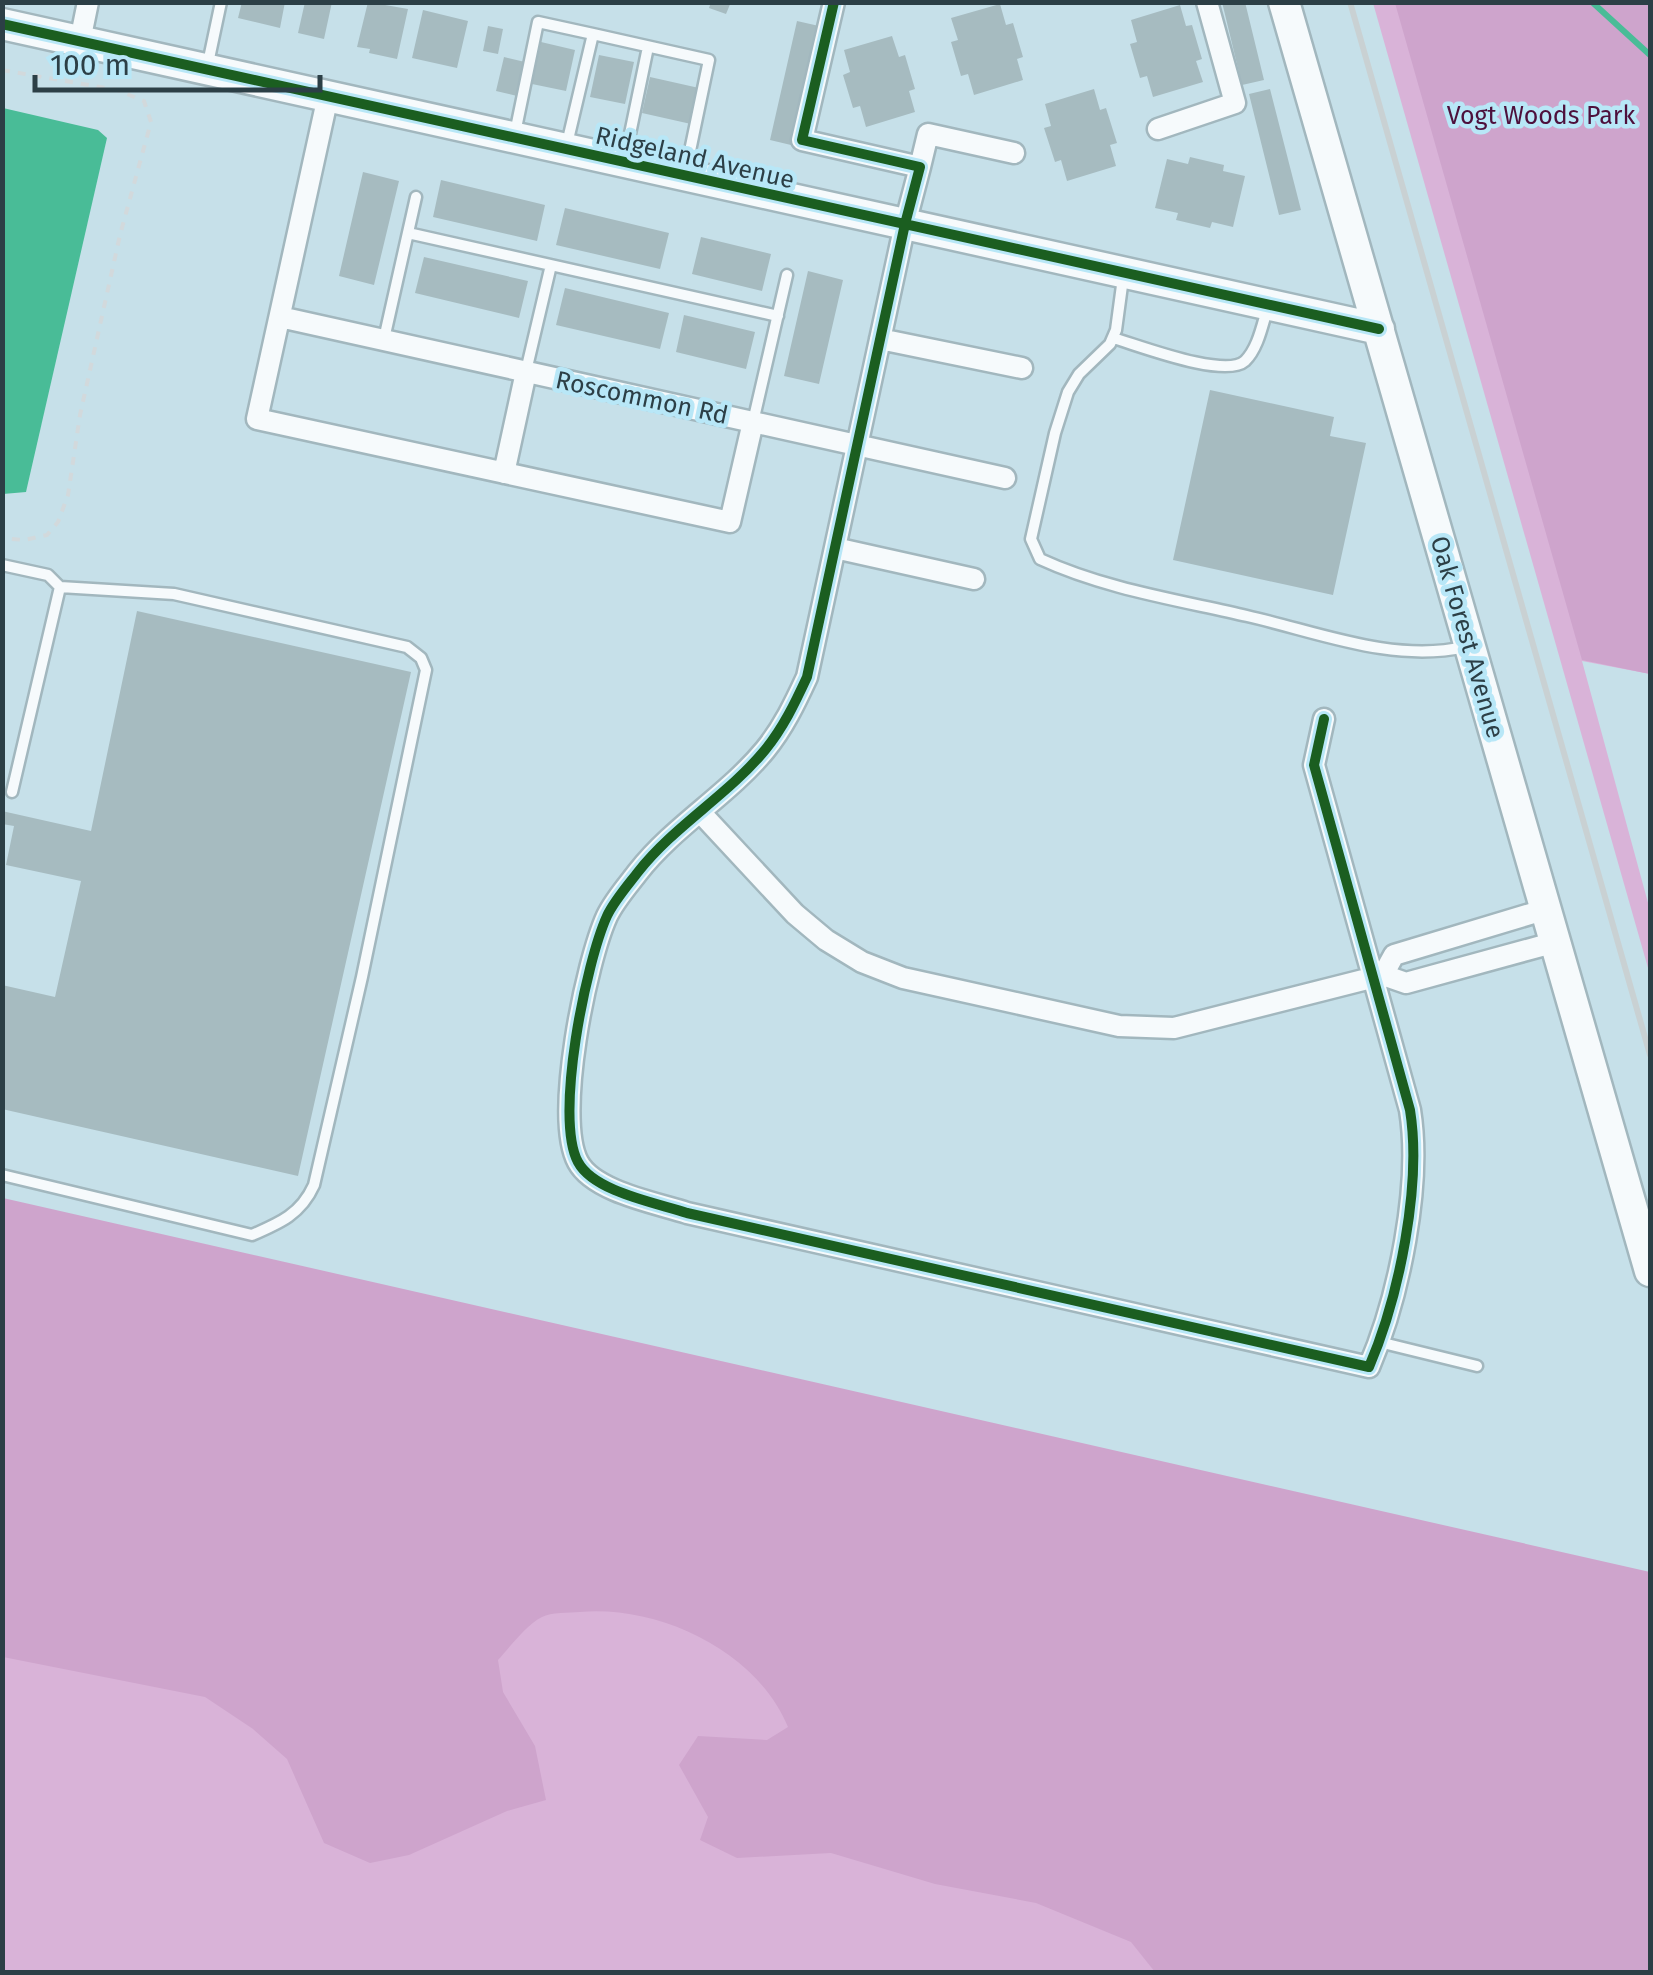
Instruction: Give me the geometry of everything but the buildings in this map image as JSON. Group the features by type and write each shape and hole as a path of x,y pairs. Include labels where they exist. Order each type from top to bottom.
{"street":[{"path":"80,41 88,2"},
{"path":"834,2 802,140 920,167"},
{"path":"1158,129 1235,103 1208,2"},
{"name":"Oak Forest Avenue","path":"1284,2 1650,1271"},
{"name":"Ridgeland Avenue","path":"2,24 1380,329"},
{"path":"328,96 258,419 730,522 754,422"},
{"path":"1014,152 928,134 807,677 791,712 764,751 642,868 608,914 589,980 571,1068 568,1124 579,1164 610,1189 687,1213 1368,1367 1379,1342 1414,1186 1416,1146 1378,976 1314,764 1324,719"},
{"name":"Roscommon Rd","path":"280,318 1005,478"},
{"path":"880,339 1022,368"},
{"path":"504,473 526,372"},
{"path":"835,548 974,580"},
{"path":"700,812 795,914 862,962 903,978 1119,1026 1174,1028 1378,976 1406,983 1556,942"},
{"path":"1378,976 1394,955 1546,909"}],"lane":[{"path":"206,69 221,2"},
{"path":"514,137 538,22 709,60 685,175"},
{"path":"566,148 592,34"},
{"path":"624,162 648,47"},
{"path":"384,340 416,196"},
{"path":"408,233 778,316"},
{"path":"526,372 550,265"},
{"path":"1124,272 1113,338 1079,374 1064,406 1031,539 1040,559 1126,588 1372,647 1437,653 1470,646"},
{"path":"754,422 788,276"},
{"path":"1113,338 1230,367 1246,360 1256,344 1269,304"},
{"path":"2,565 48,575 60,587 174,594 407,647 421,658 426,670 362,977 307,1201 288,1220 252,1235 2,1174"},
{"path":"12,792 60,587"},
{"path":"1379,1342 1476,1366"}],"path":[{"path":"2,70 117,90 144,101 151,122 120,235 63,509 47,535 24,540 2,538"}],"green space":[{"name":"Vogt Woods Park","path":"1373,3 1650,3 1650,674 1582,661 1650,910 1650,975"},
{"name":"Vogt Woods Park","path":"1395,3 1650,3 1650,674 1582,660"},
{"path":"3,1198 1650,1572 1650,1972 1155,1972 1131,1942 1036,1903 935,1884 831,1853 737,1858 700,1840 708,1817 679,1765 698,1736 767,1740 788,1727 754,1676 729,1655 672,1625 610,1612 542,1617 498,1660 503,1692 535,1746 546,1800 507,1811 409,1855 370,1863 324,1843 287,1759 253,1729 205,1697 3,1657"},
{"path":"2,1217 1650,1972 3,1972"}],"shaded area":[{"path":"3,108 98,130 107,138 26,492 3,494"}],"waterway":[{"path":"1592,2 1650,55"}],"railway":[{"path":"1350,2 1650,1055"}],"cycle path":[{"path":"834,2 802,140 920,167 807,677 765,750 735,782 652,855 607,916 582,1002 571,1077 571,1141 578,1162 612,1189 687,1213 1369,1367 1390,1308 1405,1240 1413,1140 1410,1110 1314,765 1324,719"},
{"path":"2,24 1379,329"}]}
